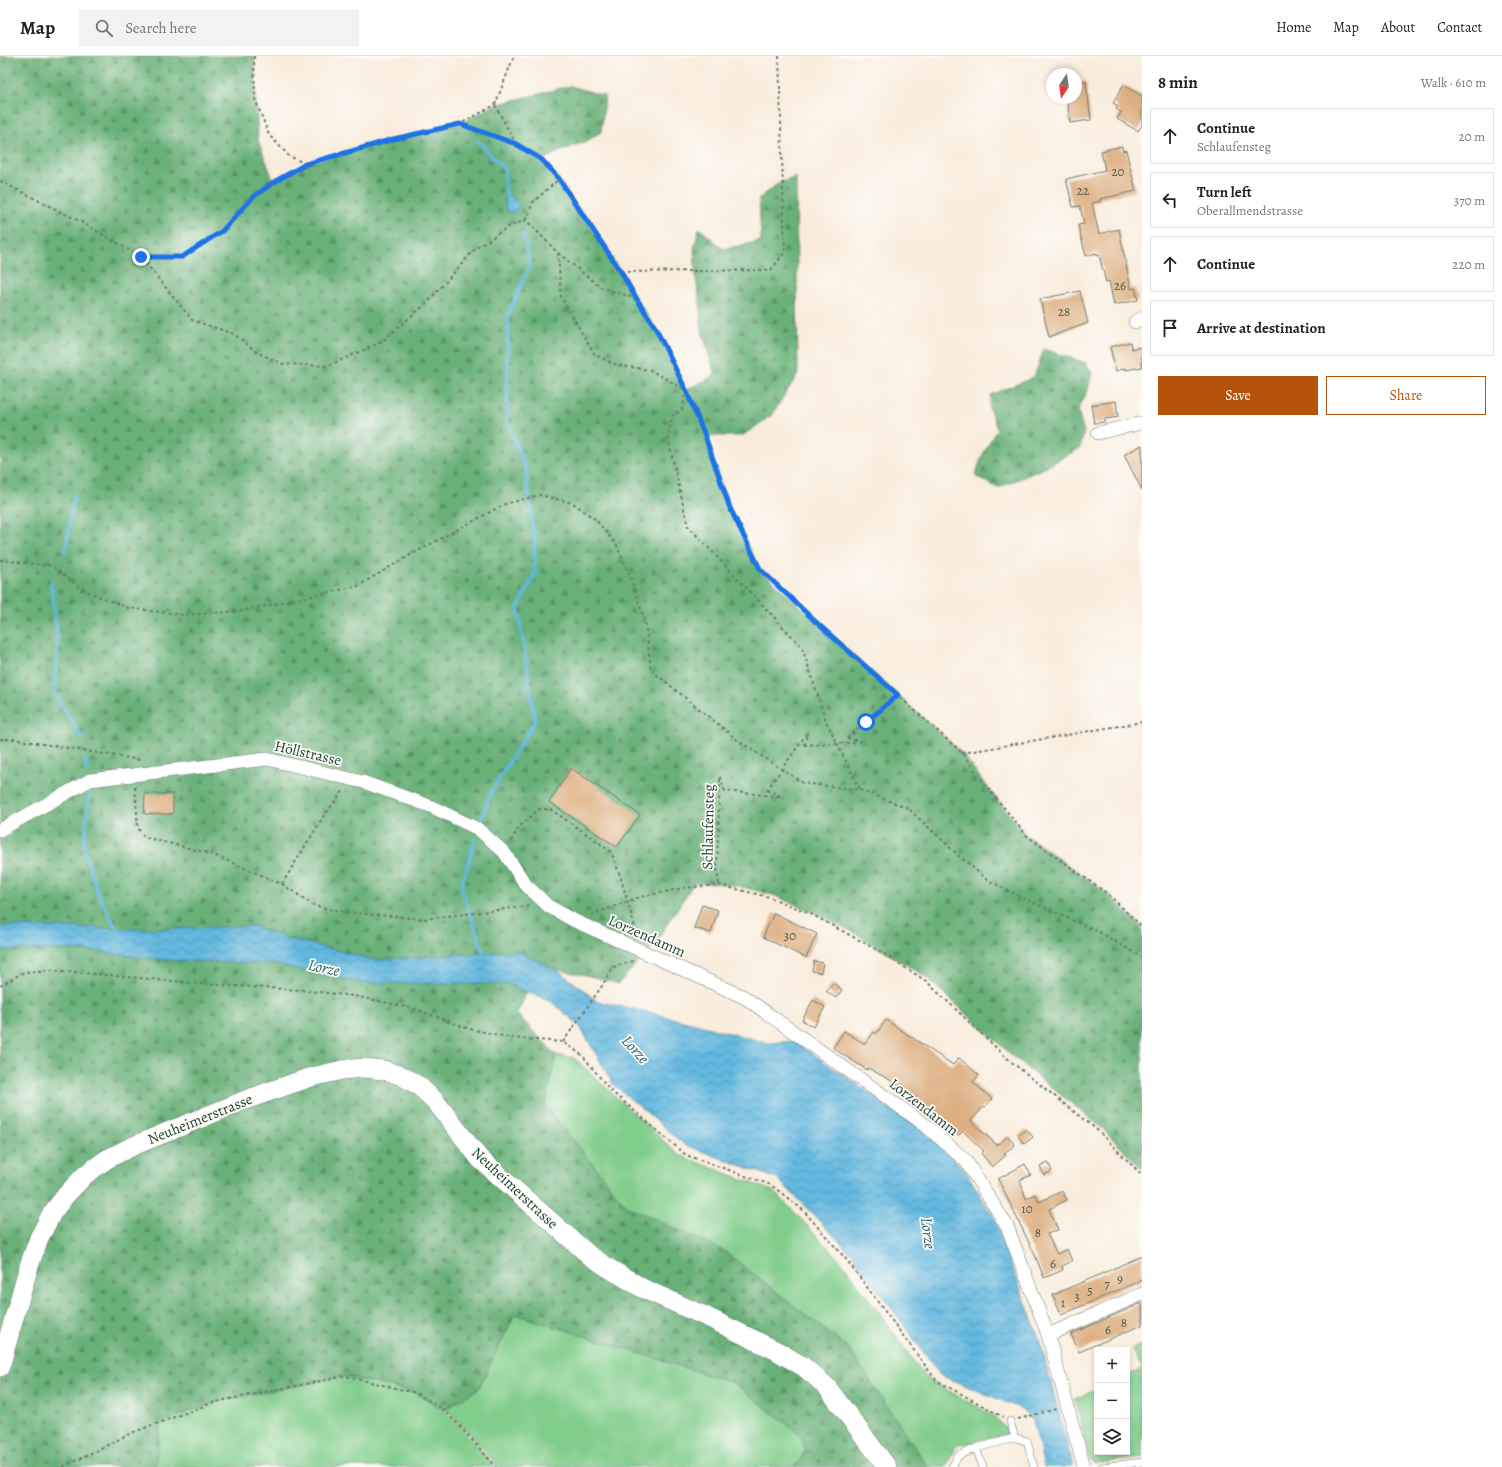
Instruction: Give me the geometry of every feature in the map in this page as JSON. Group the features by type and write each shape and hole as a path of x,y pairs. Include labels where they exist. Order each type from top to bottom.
{"street":[{"path":"1098,433 1142,424"},
{"name":"Höllstrasse","path":"0,830 90,780 134,776 198,766 267,759 352,780 430,806 478,829 504,852 526,885 548,906 575,921"},
{"name":"Lorzendamm","path":"575,921 744,997 924,1124 966,1161 1007,1226 1048,1335 1084,1467"},
{"name":"Neuheimerstrasse","path":"0,1367 29,1266 39,1238 52,1213 66,1195 85,1175 107,1159 133,1146 248,1099 308,1078 342,1070 363,1068 384,1070 402,1076 419,1086 435,1101 480,1159 589,1255 610,1269 644,1288 707,1317 804,1367 827,1387 887,1467"},
{"path":"1048,1335 1142,1294"}],"lane":[{"path":"1010,1421 1015,1438"},
{"path":"952,1467 958,1456 976,1448 1015,1438 1027,1442 1034,1467"},
{"path":"976,1448 983,1467"},
{"path":"1102,1467 1120,1466 1142,1462"}],"path":[{"path":"254,56 255,100 269,135 290,156 306,164"},
{"path":"141,257 182,257 222,231 253,197 274,182 306,164 394,139 460,124 494,105 514,56"},
{"path":"621,272 771,270 785,252 779,56"},
{"path":"494,105 516,144"},
{"path":"460,124 516,144 542,160 559,179 621,272 655,327 686,390 705,436 730,508 760,569 818,624 962,752 984,783 1026,835 1109,896 1142,927"},
{"path":"526,220 532,202 559,179"},
{"path":"0,181 83,223 141,257 192,320 234,334 258,353 284,364 328,366 381,342 426,304 475,250 508,227 526,220"},
{"path":"526,220 558,252 602,288 636,298"},
{"path":"558,252 561,297 595,355 617,365 650,370 686,390"},
{"path":"686,390 682,410 672,416 668,439 688,526 802,647 826,721 860,790"},
{"path":"0,560 52,566 85,591 129,608 184,615 242,611 358,586 412,554 505,504 540,495 573,503 596,520 616,544 629,573 645,621 651,670 740,742 802,783 860,790 908,808 986,879 1023,898 1099,932 1142,957"},
{"name":"Schlaufensteg","path":"719,885 717,868 720,776 725,791 783,797 767,790 808,732 804,745 863,742 847,738 898,695"},
{"path":"962,752 1142,722"},
{"path":"0,739 13,739 142,760"},
{"path":"134,776 138,828 144,837 212,854 282,884 315,906 344,912 425,919 466,914 475,911 532,905 542,900"},
{"path":"282,884 323,817 352,780"},
{"path":"504,852 519,827 540,809 550,809 611,852 620,875 627,902"},
{"path":"575,921 640,897 683,888 719,885 769,897 811,914 881,952 926,981 1009,1060 1096,1129 1142,1175"},
{"path":"0,986 24,972 51,970 205,984 302,990 354,996 412,1008 470,1029 512,1038 563,1042 582,1055 610,1090 686,1156 771,1185 803,1210 846,1259 936,1380 1010,1421 1067,1406"},
{"path":"563,1042 602,986"},
{"path":"63,1467 134,1432 215,1402 345,1376 416,1393 444,1410 496,1467"}],"green space":[{"path":"0,56 254,56 258,140 274,182 306,164 394,139 460,124 495,105 570,86 605,96 601,132 587,141 542,160 559,179 621,272 655,327 686,390 715,375 701,327 694,249 699,228 724,249 761,241 759,199 778,183 796,177 798,374 772,415 742,436 705,436 729,508 760,569 962,753 1026,835 1109,895 1142,927 1142,1169 1101,1127 1017,1060 926,977 853,932 813,912 773,895 739,886 715,883 694,883 654,945 618,984 594,977 539,966 517,1014 556,1055 545,1105 626,1206 724,1251 847,1347 928,1467 795,1467 805,1452 800,1434 734,1383 515,1314 479,1388 444,1410 416,1393 345,1376 215,1402 161,1422 155,1467 0,1467"},
{"path":"1044,349 1086,363 1092,373 1088,390 1078,410 1084,432 1080,448 1042,469 998,488 975,476 982,456 997,429 989,407 991,395 1034,377"},
{"path":"556,1055 574,1058 679,1155 775,1192 842,1262 926,1378 990,1414 1011,1433 955,1446 946,1467 928,1467 847,1347 724,1251 626,1206 545,1105"},
{"path":"515,1314 734,1383 800,1434 805,1448 803,1455 795,1467 499,1467 446,1409 479,1387"},
{"path":"1142,1344 1142,1369 1132,1349"},
{"path":"1142,1369 1142,1457 1094,1464 1093,1461 1089,1459 1076,1401 1073,1400 1094,1390 1094,1455 1130,1455 1130,1375"},
{"path":"345,1376 416,1393 444,1410 496,1467 155,1467 161,1422 215,1402"}],"water":[{"path":"506,195 510,195 519,205 515,213 507,211 504,199"},
{"name":"Lorze","path":"0,926 149,929 253,926 286,938 376,960 517,951 562,973 597,1001 656,1014 768,1043 794,1041 923,1130 965,1170 994,1218 1039,1338 1073,1467 1044,1467 1033,1420 1020,1408 940,1375 851,1253 778,1179 685,1145 613,1084 579,1025 549,1000 507,984 362,983 274,964 176,961 80,950 0,950"}],"building":[{"path":"1086,81 1091,120 1070,123 1068,104 1082,104 1082,82"},
{"path":"1123,85 1142,96 1142,125 1138,131 1117,119 1121,112 1116,109 1118,106 1113,103"},
{"path":"1122,146 1123,151 1126,150 1136,191 1100,199 1100,201 1092,203 1099,234 1119,229 1131,289 1135,288 1138,300 1114,305 1109,281 1106,282 1099,255 1097,256 1096,253 1086,256 1078,225 1084,224 1080,206 1073,207 1066,179 1105,170 1101,151"},
{"path":"1080,291 1088,323 1049,337 1040,299"},
{"path":"1130,342 1132,349 1142,347 1142,367 1126,370 1126,368 1116,371 1110,347"},
{"path":"1116,401 1118,417 1105,419 1105,422 1094,423 1091,405"},
{"path":"1142,445 1142,490 1124,455"},
{"path":"571,768 640,815 617,847 549,802"},
{"path":"145,794 173,794 173,814 144,814"},
{"path":"702,905 718,910 711,933 694,928"},
{"path":"774,913 817,934 806,958 763,937"},
{"path":"814,961 823,963 821,973 812,971"},
{"path":"833,983 842,990 836,998 826,991"},
{"path":"813,1000 825,1007 814,1027 802,1020"},
{"path":"886,1020 953,1065 959,1058 979,1075 973,1082 992,1099 971,1121 997,1145 1008,1136 1015,1145 1004,1153 1006,1155 992,1167 981,1153 984,1151 963,1131 959,1135 943,1124 945,1122 923,1105 924,1103 890,1080 868,1068 867,1070 833,1048 844,1031 865,1044 874,1032 876,1034"},
{"path":"1026,1129 1033,1137 1024,1144 1018,1136"},
{"path":"1048,1162 1052,1171 1044,1175 1040,1166"},
{"path":"1025,1164 1031,1175 1020,1180 1026,1199 1035,1194 1039,1202 1062,1191 1067,1200 1049,1209 1058,1230 1047,1234 1057,1254 1067,1249 1072,1261 1062,1266 1063,1270 1044,1278 1035,1255 998,1179"},
{"path":"1142,1256 1142,1280 1061,1315 1053,1295"},
{"path":"1142,1303 1142,1325 1079,1352 1071,1334"}],"waterway":[{"path":"477,140 504,169 506,195"},
{"path":"481,818 492,790 535,721 518,608 535,574 534,534 525,466 507,421 508,315 530,265 523,234"},
{"path":"65,552 74,496"},
{"path":"51,582 58,642 54,692 82,739"},
{"path":"85,759 87,771"},
{"path":"89,792 84,850 99,896 119,933"},
{"path":"475,840 461,887 485,957"}],"route":[{"path":"141,257 182,257 222,231 253,197 274,182 306,164 394,139 460,124 516,144 542,160 559,179 621,272 655,327 686,390 705,436 730,508 760,569 818,624 898,695 866,722"}]}
